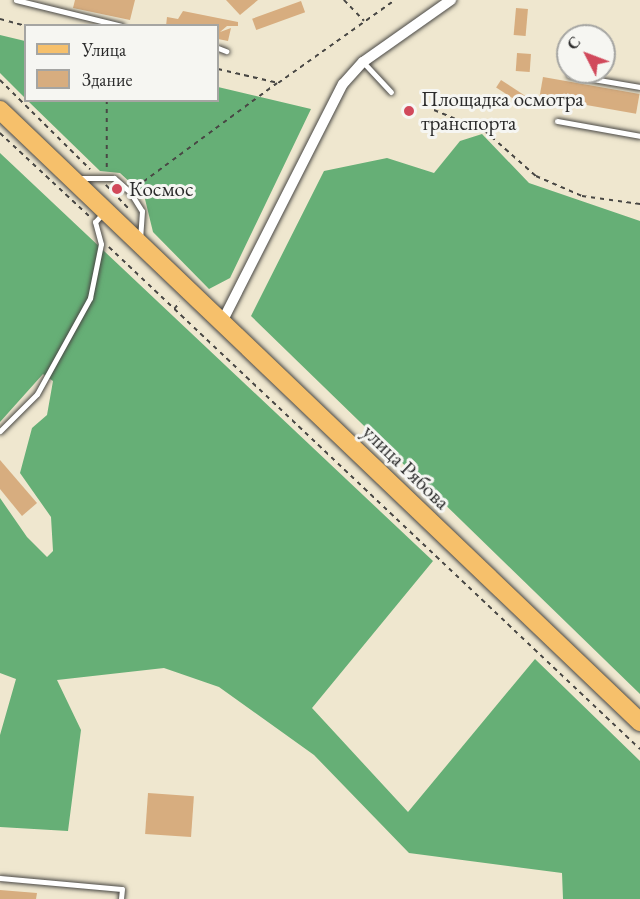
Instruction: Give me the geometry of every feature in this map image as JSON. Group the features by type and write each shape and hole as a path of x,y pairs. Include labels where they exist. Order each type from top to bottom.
{"main road":[{"path":"0,110 70,178 100,216"},
{"name":"улица Рябова","path":"100,216 140,245 640,722"}],"street":[{"path":"222,322 344,84 363,62 451,0"}],"lane":[{"path":"16,0 114,24"},
{"path":"219,48 226,51"},
{"path":"363,62 391,93"},
{"path":"616,83 640,87"},
{"path":"557,122 640,136"},
{"path":"70,178 107,178 130,192 142,211 140,245"},
{"path":"0,430 37,394 90,298 101,244 100,216"},
{"path":"0,878 122,889 121,899"}],"path":[{"path":"344,0 365,21"},
{"path":"120,200 395,0"},
{"path":"0,19 24,25"},
{"path":"219,69 278,83"},
{"path":"0,80 128,208"},
{"path":"107,102 107,187"},
{"path":"434,110 485,131 546,180 582,196 640,204"},
{"path":"0,133 100,216"},
{"path":"106,243 640,749"}],"green space":[{"path":"0,35 24,41 24,97 0,73"},
{"path":"219,87 311,109 230,278 209,289 153,232 144,195 120,173 100,171 29,102 219,102"},
{"path":"482,134 529,183 640,221 640,694 251,316 324,171 387,158 434,173 460,141"},
{"path":"0,153 433,561 312,708 408,812 535,659 640,761 640,899 563,899 562,873 409,853 314,755 219,687 164,668 57,680 81,730 68,831 0,827 0,735 16,679 0,673 0,498 27,537 47,557 53,551 51,517 20,473 32,428 47,415 53,381 43,374 0,422"}],"building":[{"path":"75,0 135,0 130,20 73,8"},
{"path":"226,0 258,0 240,15"},
{"path":"301,1 305,12 256,30 252,19"},
{"path":"516,8 528,9 526,36 514,35"},
{"path":"183,11 238,22 238,26 227,26 220,32 231,28 228,41 219,39 219,24 166,24 167,17 178,19"},
{"path":"517,53 531,54 530,72 516,71"},
{"path":"543,77 556,79 556,84 583,84 640,94 636,114 540,97"},
{"path":"501,80 527,97 522,104 496,88"},
{"path":"0,460 37,503 22,516 0,489"},
{"path":"148,793 194,796 191,837 145,834"},
{"path":"0,890 37,893 36,899 0,899"}],"place":[{"name":"Площадка осмотра транспорта","path":"409,111"},
{"name":"Космос","path":"117,189"}]}
